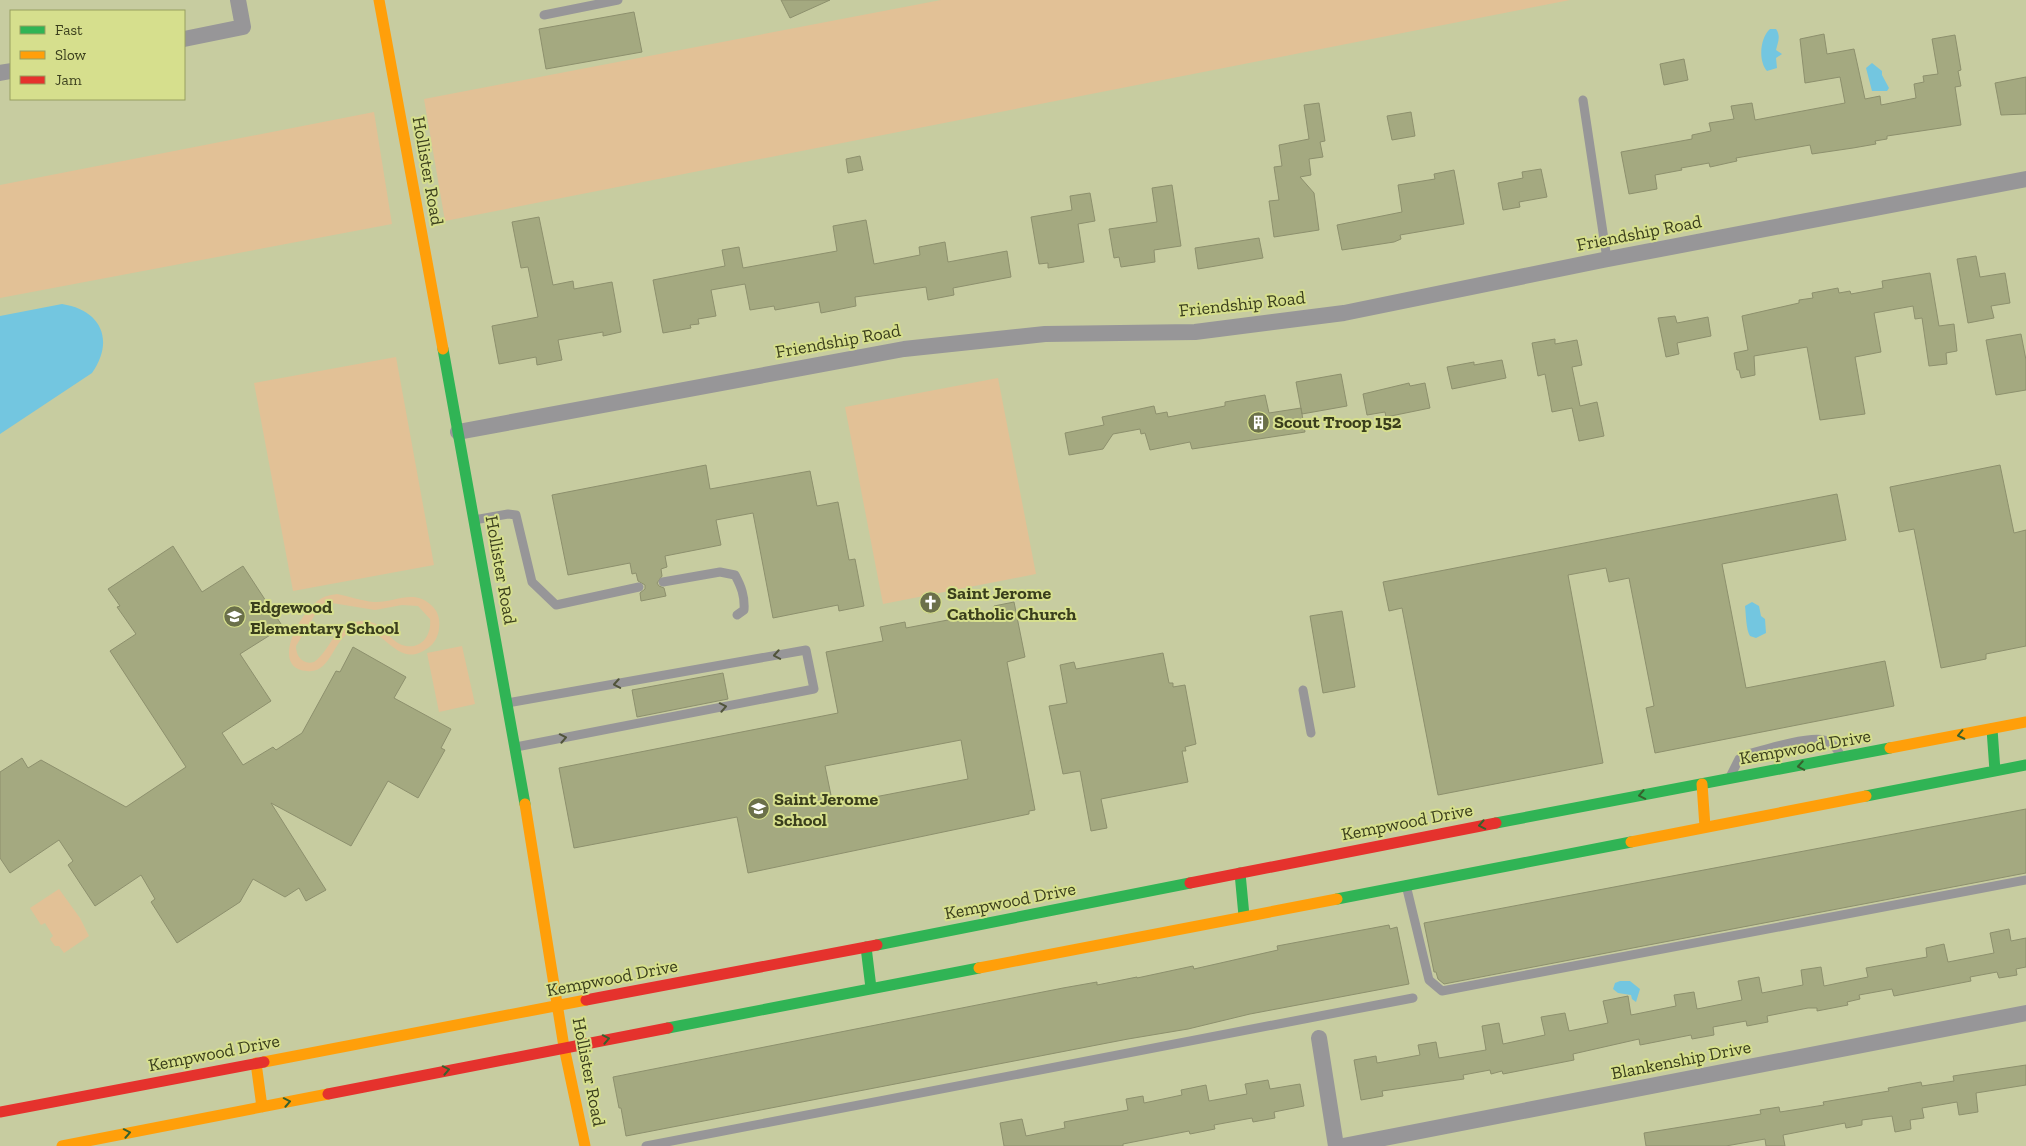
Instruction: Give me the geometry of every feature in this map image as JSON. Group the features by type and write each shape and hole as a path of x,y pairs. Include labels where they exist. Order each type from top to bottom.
{"main road":[{"name":"Hollister Road","path":"379,0 516,748 559,1006 564,1047 585,1146"},
{"name":"Kempwood Drive","path":"0,1112 866,947 2026,722"},
{"path":"1992,729 1995,771"},
{"path":"62,1146 564,1047 2026,765"},
{"path":"1702,784 1705,827"},
{"path":"1240,873 1244,916"},
{"path":"866,947 872,988"},
{"path":"256,1063 262,1107"}],"street":[{"path":"185,38 243,28 238,0"},
{"name":"Friendship Road","path":"458,432 904,349 1045,334 1195,332 1344,313 1608,259 2026,179"},
{"name":"Blankenship Drive","path":"1343,1146 2026,1013"},
{"path":"1319,1038 1336,1146"}],"lane":[{"path":"544,15 618,0"},
{"path":"1583,100 1608,259"},
{"path":"474,520 516,514 532,582 556,604 639,587"},
{"path":"663,582 720,572 734,575 741,586 744,602 744,610 737,615"},
{"path":"507,703 806,650 814,689 516,748"},
{"path":"1303,690 1312,733"},
{"path":"1729,779 1739,759 1745,754 1792,743 1822,740 1834,745 1842,758"},
{"path":"1406,885 1429,980 1442,992 2026,880"},
{"path":"646,1146 1413,998"}],"shaded area":[{"path":"941,0 1570,0 445,221 424,99"},
{"path":"374,112 392,224 0,298 0,185"},
{"path":"396,357 434,565 293,591 254,383"},
{"path":"998,378 1036,574 883,604 845,407"},
{"path":"337,594 374,602 412,597 420,598 434,608 437,613 439,623 437,637 428,648 417,654 407,654 398,651 374,633 364,630 353,631 341,640 322,667 307,671 296,667 290,660 289,650 297,626 304,615 319,600","holes":["332,603 375,610 402,605 418,606 430,619 427,636 424,641 414,646 402,645 371,622 355,622 341,629 314,662 303,661 299,657 296,646 316,613"]},
{"path":"462,646 475,704 439,712 427,653"},
{"path":"59,889 80,918 89,936 64,953 59,946 55,946 50,939 53,936 45,923 41,925 30,908"}],"water":[{"path":"1770,29 1776,29 1778,32 1779,39 1776,50 1782,54 1776,58 1777,68 1767,71 1762,61 1761,50 1764,38"},
{"path":"1872,63 1882,71 1882,75 1889,88 1887,91 1872,91 1866,68"},
{"path":"62,304 75,307 95,320 103,338 99,361 92,373 0,434 0,316"},
{"path":"1752,602 1759,606 1761,616 1765,619 1766,633 1756,638 1750,636 1746,622 1745,606"},
{"path":"1630,981 1640,989 1636,1002 1632,999 1631,995 1618,993 1613,989 1615,983"}],"building":[{"path":"781,0 830,0 790,18"},
{"path":"634,12 642,52 546,69 539,29"},
{"path":"1824,34 1827,54 1854,49 1865,99 1880,96 1881,105 1916,98 1914,84 1924,82 1923,76 1938,74 1932,39 1955,35 1961,70 1958,71 1961,86 1955,87 1961,125 1887,136 1887,139 1875,141 1876,144 1853,148 1812,154 1810,145 1736,158 1737,161 1710,167 1709,163 1681,168 1682,170 1655,175 1657,189 1629,194 1621,152 1692,139 1692,135 1711,131 1709,123 1734,119 1731,106 1752,103 1755,120 1845,103 1840,77 1805,83 1800,39"},
{"path":"1684,59 1688,80 1664,85 1660,64"},
{"path":"2026,77 2026,114 2001,115 1995,83"},
{"path":"1319,103 1325,141 1320,142 1323,157 1309,159 1311,175 1300,177 1314,193 1319,230 1274,237 1269,201 1279,200 1274,167 1282,166 1279,145 1309,139 1304,105"},
{"path":"1411,112 1415,136 1392,140 1387,116"},
{"path":"860,156 863,170 848,173 846,159"},
{"path":"1541,169 1547,197 1519,202 1520,207 1503,210 1498,183 1523,178 1522,172"},
{"path":"1454,170 1464,224 1400,235 1401,239 1394,242 1342,250 1337,225 1402,212 1398,185 1435,179 1434,174"},
{"path":"1172,185 1181,246 1154,250 1155,262 1121,267 1119,257 1114,258 1109,229 1157,222 1152,188"},
{"path":"1090,193 1095,221 1078,224 1084,262 1048,268 1048,263 1039,264 1031,217 1072,210 1070,196"},
{"path":"539,217 553,285 573,281 574,289 612,282 621,332 603,336 603,332 558,340 562,360 537,365 536,357 499,364 492,326 538,317 528,267 521,268 512,222"},
{"path":"866,220 874,264 920,255 919,247 945,242 948,262 1007,251 1011,277 953,288 954,295 928,300 926,287 855,297 856,306 821,313 819,302 775,310 774,306 750,310 745,284 711,290 716,316 698,319 699,324 690,325 691,328 663,333 653,280 725,266 722,250 739,247 743,268 837,251 833,226"},
{"path":"1259,238 1263,258 1198,269 1195,248"},
{"path":"1976,256 1980,277 2005,273 2010,303 1991,306 1994,318 1968,323 1957,259"},
{"path":"1930,273 1939,326 1954,324 1957,351 1946,353 1947,364 1929,366 1922,318 1915,319 1913,306 1874,313 1881,352 1855,357 1865,414 1820,420 1807,347 1754,356 1755,375 1741,378 1739,370 1737,370 1734,353 1748,350 1742,316 1799,303 1799,300 1813,298 1812,293 1838,288 1839,293 1850,291 1851,294 1883,288 1882,281"},
{"path":"1675,316 1677,323 1708,317 1711,336 1677,343 1679,354 1666,357 1658,318"},
{"path":"2021,334 2026,360 2026,390 1996,395 1986,340"},
{"path":"1555,339 1555,344 1577,340 1582,365 1572,367 1580,406 1597,402 1604,436 1579,441 1572,408 1552,412 1545,374 1538,376 1532,343"},
{"path":"1502,360 1506,378 1452,389 1447,367 1474,362 1474,365"},
{"path":"1341,374 1347,406 1302,414 1296,382"},
{"path":"1409,383 1410,386 1425,383 1430,408 1386,417 1385,412 1367,415 1363,394"},
{"path":"1265,395 1269,413 1301,408 1305,432 1192,449 1190,442 1150,450 1145,433 1141,434 1140,429 1113,434 1103,449 1069,455 1065,433 1104,425 1102,417 1154,406 1156,414 1167,412 1168,417 1225,406 1225,402"},
{"path":"706,465 710,489 810,471 817,506 838,502 849,560 855,559 864,606 839,611 838,605 773,618 753,513 716,520 721,545 665,556 667,567 661,569 662,576 657,583 664,588 666,596 641,601 640,593 645,589 645,585 638,581 636,573 632,574 630,563 568,575 552,495"},
{"path":"2000,465 2014,533 2026,530 2026,646 1986,654 1986,659 1941,668 1914,529 1899,532 1890,487"},
{"path":"1837,494 1846,540 1722,564 1746,688 1885,661 1894,706 1655,753 1646,708 1654,706 1629,578 1609,582 1606,568 1568,575 1603,763 1438,795 1402,608 1389,611 1383,582"},
{"path":"173,546 202,592 243,566 283,627 240,654 271,701 222,733 243,765 273,747 276,750 302,733 336,671 340,672 353,647 406,677 394,698 451,729 441,748 445,750 418,798 388,781 351,846 271,803 326,890 306,901 299,888 285,897 253,879 240,902 177,943 151,902 155,899 141,875 95,906 68,865 73,861 59,840 10,873 0,858 0,772 22,758 28,768 41,760 126,807 186,767 110,651 136,634 117,607 120,606 108,589"},
{"path":"1014,602 1025,657 1007,662 1035,810 1029,811 1029,814 748,873 737,817 574,848 559,768 838,713 826,652 883,641 880,627 905,622 906,628 995,611 994,606","holes":["961,740 968,779 833,805 825,766"]},
{"path":"1342,611 1355,687 1323,693 1310,616"},
{"path":"1163,653 1169,683 1173,683 1173,687 1185,685 1196,744 1185,747 1186,751 1182,751 1188,782 1101,799 1107,828 1091,831 1080,771 1063,774 1049,706 1067,703 1060,665 1074,662 1076,669"},
{"path":"723,673 728,699 637,717 632,690"},
{"path":"2026,809 2026,873 1444,984 1438,979 1436,972 1434,972 1424,923"},
{"path":"1389,925 1390,929 1397,927 1409,984 1250,1014 1188,1029 626,1136 613,1077 1063,988 1097,982 1097,985 1193,966 1194,969 1278,950 1277,946"},
{"path":"2009,929 2011,941 2026,938 2026,967 2016,969 2017,975 1999,978 1997,972 1970,977 1971,981 1894,996 1892,989 1859,995 1860,999 1847,1002 1848,1005 1817,1011 1817,1008 1808,1008 1767,1016 1768,1022 1747,1026 1746,1021 1713,1027 1714,1035 1692,1039 1691,1035 1640,1045 1639,1039 1573,1054 1574,1060 1503,1074 1502,1071 1491,1074 1490,1070 1463,1075 1464,1079 1382,1091 1383,1096 1361,1100 1354,1060 1376,1056 1377,1063 1420,1055 1418,1045 1436,1042 1439,1058 1486,1050 1482,1026 1499,1023 1503,1044 1545,1035 1541,1017 1565,1013 1569,1031 1608,1023 1603,1001 1628,996 1631,1015 1676,1006 1674,995 1694,992 1697,1009 1742,1000 1738,981 1759,977 1762,993 1803,985 1801,970 1821,967 1824,986 1868,977 1866,968 1927,957 1926,948 1944,944 1948,962 1994,953 1990,933"},
{"path":"2026,1065 2026,1085 1976,1093 1978,1112 1959,1115 1957,1102 1922,1108 1924,1118 1910,1120 1911,1129 1895,1132 1892,1116 1862,1120 1862,1125 1846,1128 1845,1123 1783,1135 1785,1146 1766,1146 1765,1139 1726,1146 1646,1146 1644,1133 1761,1114 1760,1110 1779,1107 1780,1112 1824,1105 1823,1102 1889,1091 1888,1088 1921,1082 1922,1086 1954,1081 1953,1076"},
{"path":"1268,1080 1270,1089 1300,1084 1304,1106 1274,1112 1275,1118 1253,1122 1252,1118 1214,1125 1215,1129 1190,1134 1189,1131 1123,1144 1123,1146 1004,1146 1000,1123 1022,1119 1026,1136 1065,1128 1064,1122 1128,1110 1126,1099 1143,1096 1144,1103 1182,1095 1181,1090 1206,1085 1209,1101 1247,1094 1245,1084"}],"traffic: fast":[{"path":"443,349 525,804"},
{"path":"1992,729 1995,771"},
{"path":"1496,823 1890,748"},
{"path":"1866,796 2026,765"},
{"path":"1337,899 1631,842"},
{"path":"1240,873 1244,916"},
{"path":"877,945 1190,883"},
{"path":"866,947 871,988"},
{"path":"668,1028 979,968"}],"traffic: slow":[{"path":"379,0 443,349"},
{"path":"1890,748 2026,722"},
{"path":"1702,784 1705,827"},
{"path":"1631,842 1866,796"},
{"path":"525,804 564,1047 585,1146"},
{"path":"979,968 1337,899"},
{"path":"264,1062 586,1000"},
{"path":"256,1063 262,1107"},
{"path":"62,1146 328,1094"}],"traffic: jam":[{"path":"1190,883 1496,823"},
{"path":"586,1000 877,945"},
{"path":"328,1094 668,1028"},
{"path":"0,1112 264,1062"}],"place":[{"name":"Scout Troop 152","path":"1258,422"},
{"name":"Saint Jerome Catholic Church","path":"931,603"},
{"name":"Edgewood Elementary School","path":"234,617"},
{"name":"Saint Jerome School","path":"758,809"}]}
